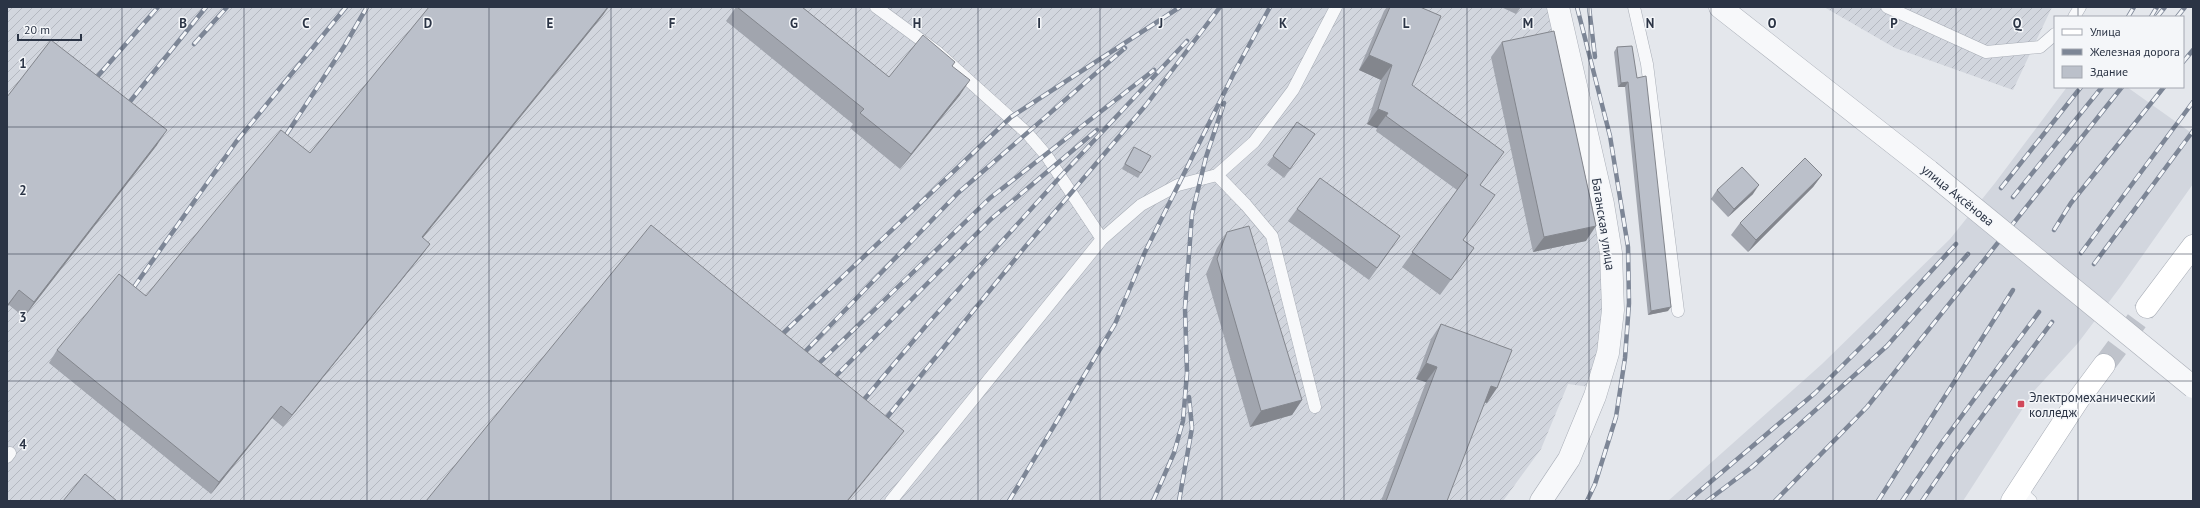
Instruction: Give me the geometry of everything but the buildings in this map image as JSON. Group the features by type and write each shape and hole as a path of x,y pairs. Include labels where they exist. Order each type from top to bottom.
{"main road":[{"path":"2147,307 2193,246"},
{"path":"2021,497 2078,400 2104,365"}],"street":[{"name":"Баганская улица","path":"1541,501 1569,459 1595,396 1608,353 1613,310 1611,254 1603,204 1558,7"},
{"name":"улица Аксёнова","path":"1720,7 1929,171 2193,387"}],"lane":[{"path":"876,7 936,51 1027,133 1046,155 1102,239"},
{"path":"891,501 1102,239 1141,205 1178,185 1217,175 1254,142 1293,90 1336,7"},
{"path":"1634,7 1647,64 1678,311"},
{"path":"1887,7 1986,52 2040,48 2054,35"},
{"path":"2075,16 2080,7"},
{"path":"1217,175 1246,205 1272,236 1315,407"}],"shaded area":[{"path":"7,7 1548,7 1598,238 1603,304 1600,352 1590,387 1568,384 1541,449 1503,501 7,501"},
{"path":"1824,7 2052,7 2013,90 1895,48"},
{"path":"2066,88 2128,88 2193,134 2193,184 2121,286 2078,343 2034,391 1963,501 1668,501 1822,364 1950,239 1995,183"}],"tunnel":[{"path":"2104,365 2147,307"}],"railway":[{"path":"91,84 158,7"},
{"path":"124,109 206,7"},
{"path":"194,44 227,7"},
{"path":"134,287 236,142 346,7"},
{"path":"286,135 345,45 367,7"},
{"path":"776,340 1011,117 1180,7"},
{"path":"880,426 1025,247 1146,105 1220,7"},
{"path":"1009,501 1115,324 1145,252 1235,71 1270,7"},
{"path":"1577,7 1610,136 1628,247 1629,303 1625,358 1616,417 1595,484 1587,501"},
{"path":"1589,7 1595,57"},
{"path":"2129,16 2134,7"},
{"path":"2152,16 2157,7"},
{"path":"2158,16 2165,7"},
{"path":"2178,16 2185,7"},
{"path":"857,408 930,321 1060,177 1187,41"},
{"path":"798,359 958,193 1125,48"},
{"path":"2184,61 2193,50"},
{"path":"812,370 990,198 1154,70"},
{"path":"2001,188 2080,88"},
{"path":"2013,197 2101,88"},
{"path":"1775,501 1867,407 2121,88"},
{"path":"2054,230 2071,203 2163,88"},
{"path":"2081,253 2193,102"},
{"path":"1153,501 1174,453 1183,421 1187,373 1185,308 1192,214 1206,157 1224,103"},
{"path":"828,384 991,219 1097,130"},
{"path":"2094,264 2193,131"},
{"path":"1688,501 1815,393 1874,334 1956,244"},
{"path":"1707,501 1752,467 1887,346 1968,254"},
{"path":"1878,501 2013,290"},
{"path":"1902,501 1943,441 2039,312"},
{"path":"1922,501 1957,450 2052,322"},
{"path":"1179,501 1192,428 1189,397"}],"place":[{"name":"Электромеханический колледж","path":"2021,404"}]}
